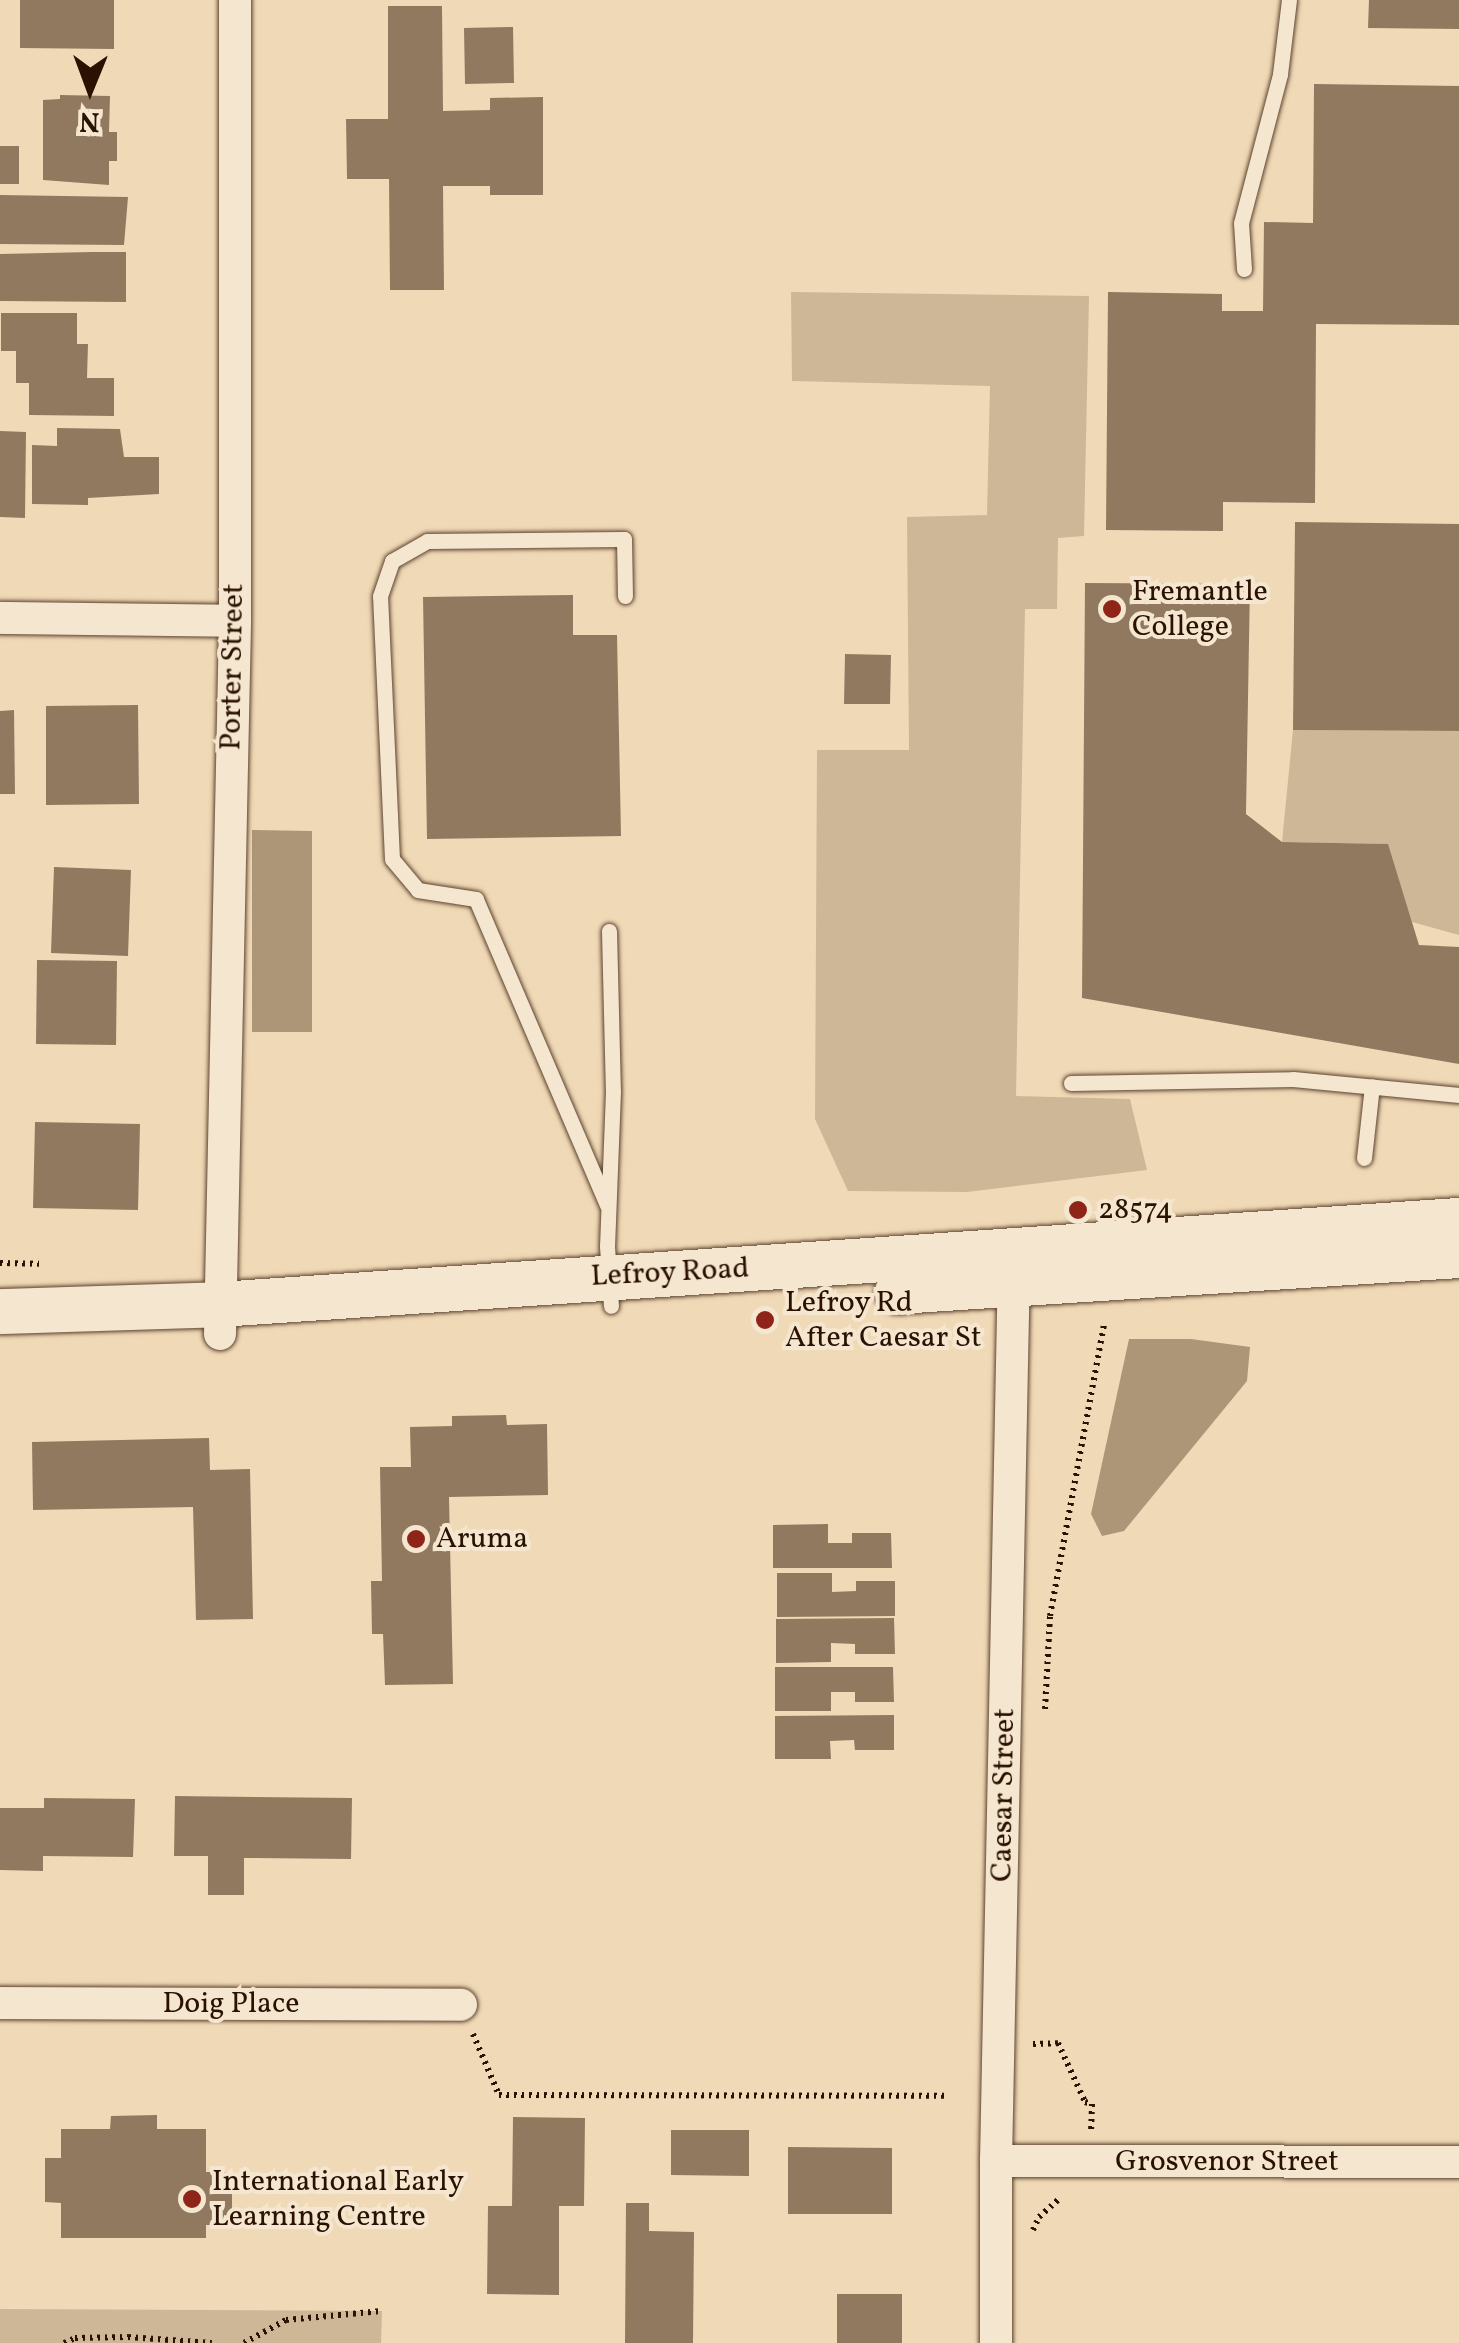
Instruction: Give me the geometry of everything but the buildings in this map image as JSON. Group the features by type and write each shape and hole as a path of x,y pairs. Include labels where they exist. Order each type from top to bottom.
{"street":[{"name":"Porter Street","path":"220,1319 235,622 235,0"},
{"path":"0,618 235,622"},
{"name":"Lefroy Road","path":"0,1336 1014,1265 1459,1220"},
{"name":"Lefroy Road","path":"1014,1265 1459,1255"},
{"name":"Caesar Street","path":"996,2343 996,2161 1014,1265"},
{"name":"Lefroy Road","path":"0,1311 220,1319"},
{"name":"Doig Place","path":"0,2003 461,2005"},
{"name":"Grosvenor Street","path":"996,2161 1459,2162"}],"lane":[{"path":"1244,269 1242,223 1280,74 1289,0"},
{"path":"607,1205 476,899 418,890 392,859 380,596 392,561 427,541 624,539 625,596"},
{"path":"609,931 614,1091 607,1205 610,1291"},
{"path":"1071,1083 1154,1085 1275,1078 1459,1095"},
{"path":"1364,1158 1372,1086"}],"path":[{"path":"1044,1714 1050,1616 1104,1325"},
{"path":"461,2005 499,2094 947,2096"},
{"path":"1026,2044 1058,2044 1084,2102 1092,2104 1088,2186 1049,2206 1030,2236"},
{"path":"244,2343 286,2320 382,2312"},
{"path":"64,2343 75,2338 111,2337 212,2343"}],"shaded area":[{"path":"791,292 1089,296 1084,536 1058,538 1057,609 1025,609 1016,1096 1130,1099 1147,1170 967,1192 848,1191 815,1119 817,750 909,750 907,517 987,515 990,386 792,381"},
{"path":"1293,730 1459,731 1459,935 1412,922 1387,844 1282,842"},
{"path":"252,830 312,831 312,1032 252,1032"},
{"path":"1129,1339 1191,1339 1250,1347 1247,1381 1124,1531 1102,1536 1091,1514"},
{"path":"0,2309 382,2311 381,2343 0,2343"}],"place":[{"name":"Fremantle College","path":"1112,609"},
{"name":"28574","path":"1078,1210"},
{"name":"Lefroy Rd After Caesar St","path":"765,1320"},
{"name":"Aruma","path":"416,1539"},
{"name":"International Early Learning Centre","path":"192,2199"}]}
